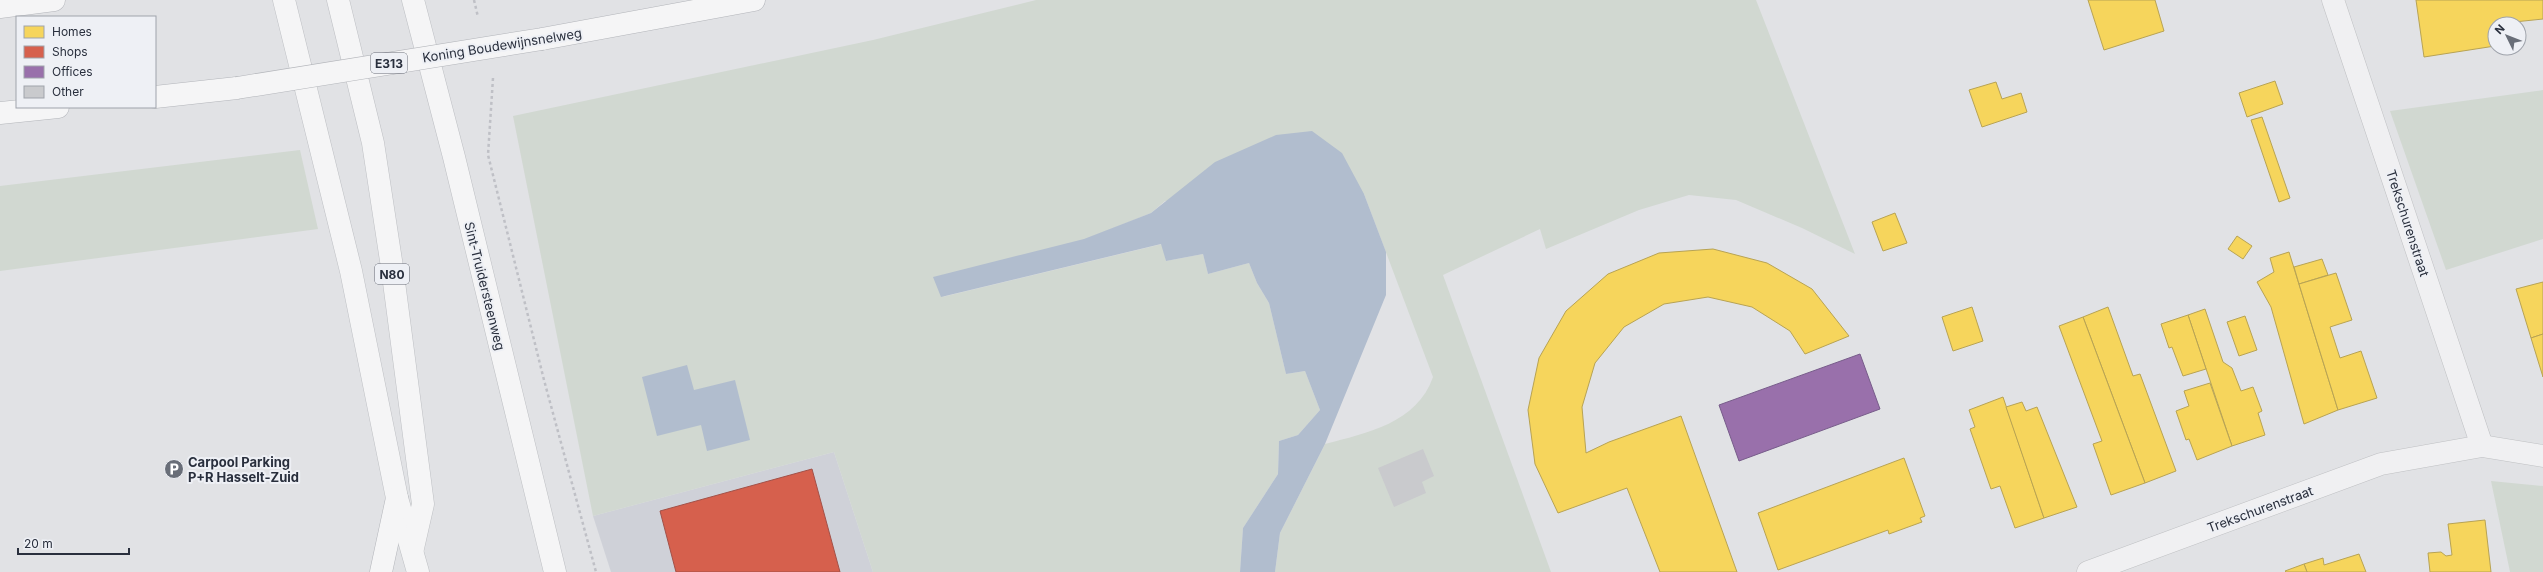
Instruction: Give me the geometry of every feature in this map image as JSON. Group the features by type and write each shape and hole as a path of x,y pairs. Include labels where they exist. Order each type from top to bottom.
{"main road":[{"path":"0,7 54,0"},
{"name":"N80","path":"284,0 351,271 397,498 418,572"},
{"name":"N80","path":"338,0 373,143 392,267 423,504 412,549"},
{"name":"Sint-Truidersteenweg","path":"413,0 454,157 555,572"},
{"name":"Koning Boudewijnsnelweg","path":"156,97 237,88 542,39 754,0"},
{"path":"0,113 48,108"},
{"path":"381,572 397,498"}],"street":[{"name":"Trekschurenstraat","path":"2333,0 2482,446"},
{"name":"Trekschurenstraat","path":"2088,572 2381,464 2482,446 2543,456"}],"path":[{"path":"474,0 480,22"},
{"path":"493,74 488,155 544,380 596,572"}],"shaded area":[{"path":"1036,0 1756,0 1855,254 1802,228 1736,200 1689,195 1639,210 1546,249 1540,229 1443,275 1551,572 1275,572 1280,533 1325,444 1373,430 1389,424 1403,416 1425,393 1433,377 1364,194 1165,201 1151,213 942,297 1162,244 1166,261 1203,254 1208,274 1249,263 1257,283 1269,303 1286,374 1305,371 1320,410 1298,435 1279,441 1278,474 1243,528 1240,572 873,572 834,452 593,516 513,116 873,40"},
{"path":"2543,90 2543,239 2446,270 2390,111"},
{"path":"300,150 318,229 0,271 0,186"},
{"path":"834,452 873,572 611,572 593,516"},
{"path":"2491,481 2543,486 2543,572 2510,572"}],"water":[{"path":"1312,131 1342,153 1364,194 1386,252 1386,295 1325,444 1280,533 1275,572 1240,572 1243,528 1278,474 1279,441 1298,435 1320,410 1305,371 1286,374 1269,303 1257,283 1249,263 1208,274 1203,254 1166,261 1161,244 941,297 933,277 1084,239 1151,213 1215,162 1276,135"},
{"path":"687,365 694,390 735,380 750,440 707,451 701,425 657,436 642,377"}],"building: Homes":[{"path":"2088,0 2155,0 2164,31 2104,50"},
{"path":"2416,0 2543,0 2543,19 2527,21 2527,16 2487,16 2487,47 2424,57"},
{"path":"2275,81 2283,104 2247,117 2239,93"},
{"path":"1996,82 2002,99 2021,93 2027,112 1982,127 1969,90"},
{"path":"2262,117 2290,198 2279,202 2251,120"},
{"path":"1895,213 1907,243 1883,251 1872,222"},
{"path":"2237,236 2252,246 2243,259 2228,249"},
{"path":"1713,249 1767,263 1812,289 1849,336 1805,354 1790,331 1752,307 1708,297 1664,304 1624,327 1595,363 1582,407 1586,453 1609,442 1681,416 1737,572 1660,572 1627,488 1558,513 1535,464 1528,410 1539,358 1566,311 1608,274 1659,253"},
{"path":"2289,252 2338,410 2304,424 2271,307 2257,282 2274,272 2270,258"},
{"path":"2322,259 2328,275 2299,284 2294,267"},
{"path":"2336,273 2352,320 2330,327 2340,358 2361,351 2377,398 2338,410 2299,284"},
{"path":"2543,282 2543,334 2531,338 2516,289"},
{"path":"1972,307 1983,341 1953,351 1942,317"},
{"path":"2108,307 2133,376 2140,374 2176,471 2145,483 2083,317"},
{"path":"2205,309 2223,362 2232,368 2241,391 2253,387 2262,411 2258,413 2265,435 2232,446 2188,315"},
{"path":"2188,315 2206,369 2183,376 2172,347 2169,348 2161,324"},
{"path":"2245,316 2257,350 2239,356 2227,322"},
{"path":"2083,317 2145,483 2111,495 2093,444 2102,441 2059,326"},
{"path":"2543,334 2543,377 2531,338"},
{"path":"2210,383 2232,446 2197,460 2189,439 2186,440 2176,411 2189,406 2184,391"},
{"path":"2003,397 2044,518 2015,528 2000,486 1991,489 1970,429 1975,427 1969,410"},
{"path":"2022,402 2026,411 2037,407 2077,507 2044,518 2006,407"},
{"path":"1904,458 1925,516 1920,518 1922,522 1889,534 1888,530 1778,570 1758,513"},
{"path":"2485,520 2491,572 2430,572 2428,553 2441,552 2446,556 2452,555 2448,524"},
{"path":"2359,554 2366,572 2307,572 2304,564 2323,558 2324,565"},
{"path":"2304,564 2307,572 2285,571"}],"building: Shops":[{"path":"812,469 840,572 676,572 660,511"}],"building: Offices":[{"path":"1860,354 1880,409 1739,461 1719,405"}],"building: Other":[{"path":"1423,449 1434,476 1422,482 1426,493 1394,507 1378,468"}],"place":[{"name":"Carpool Parking P+R Hasselt-Zuid","path":"174,469"}]}
